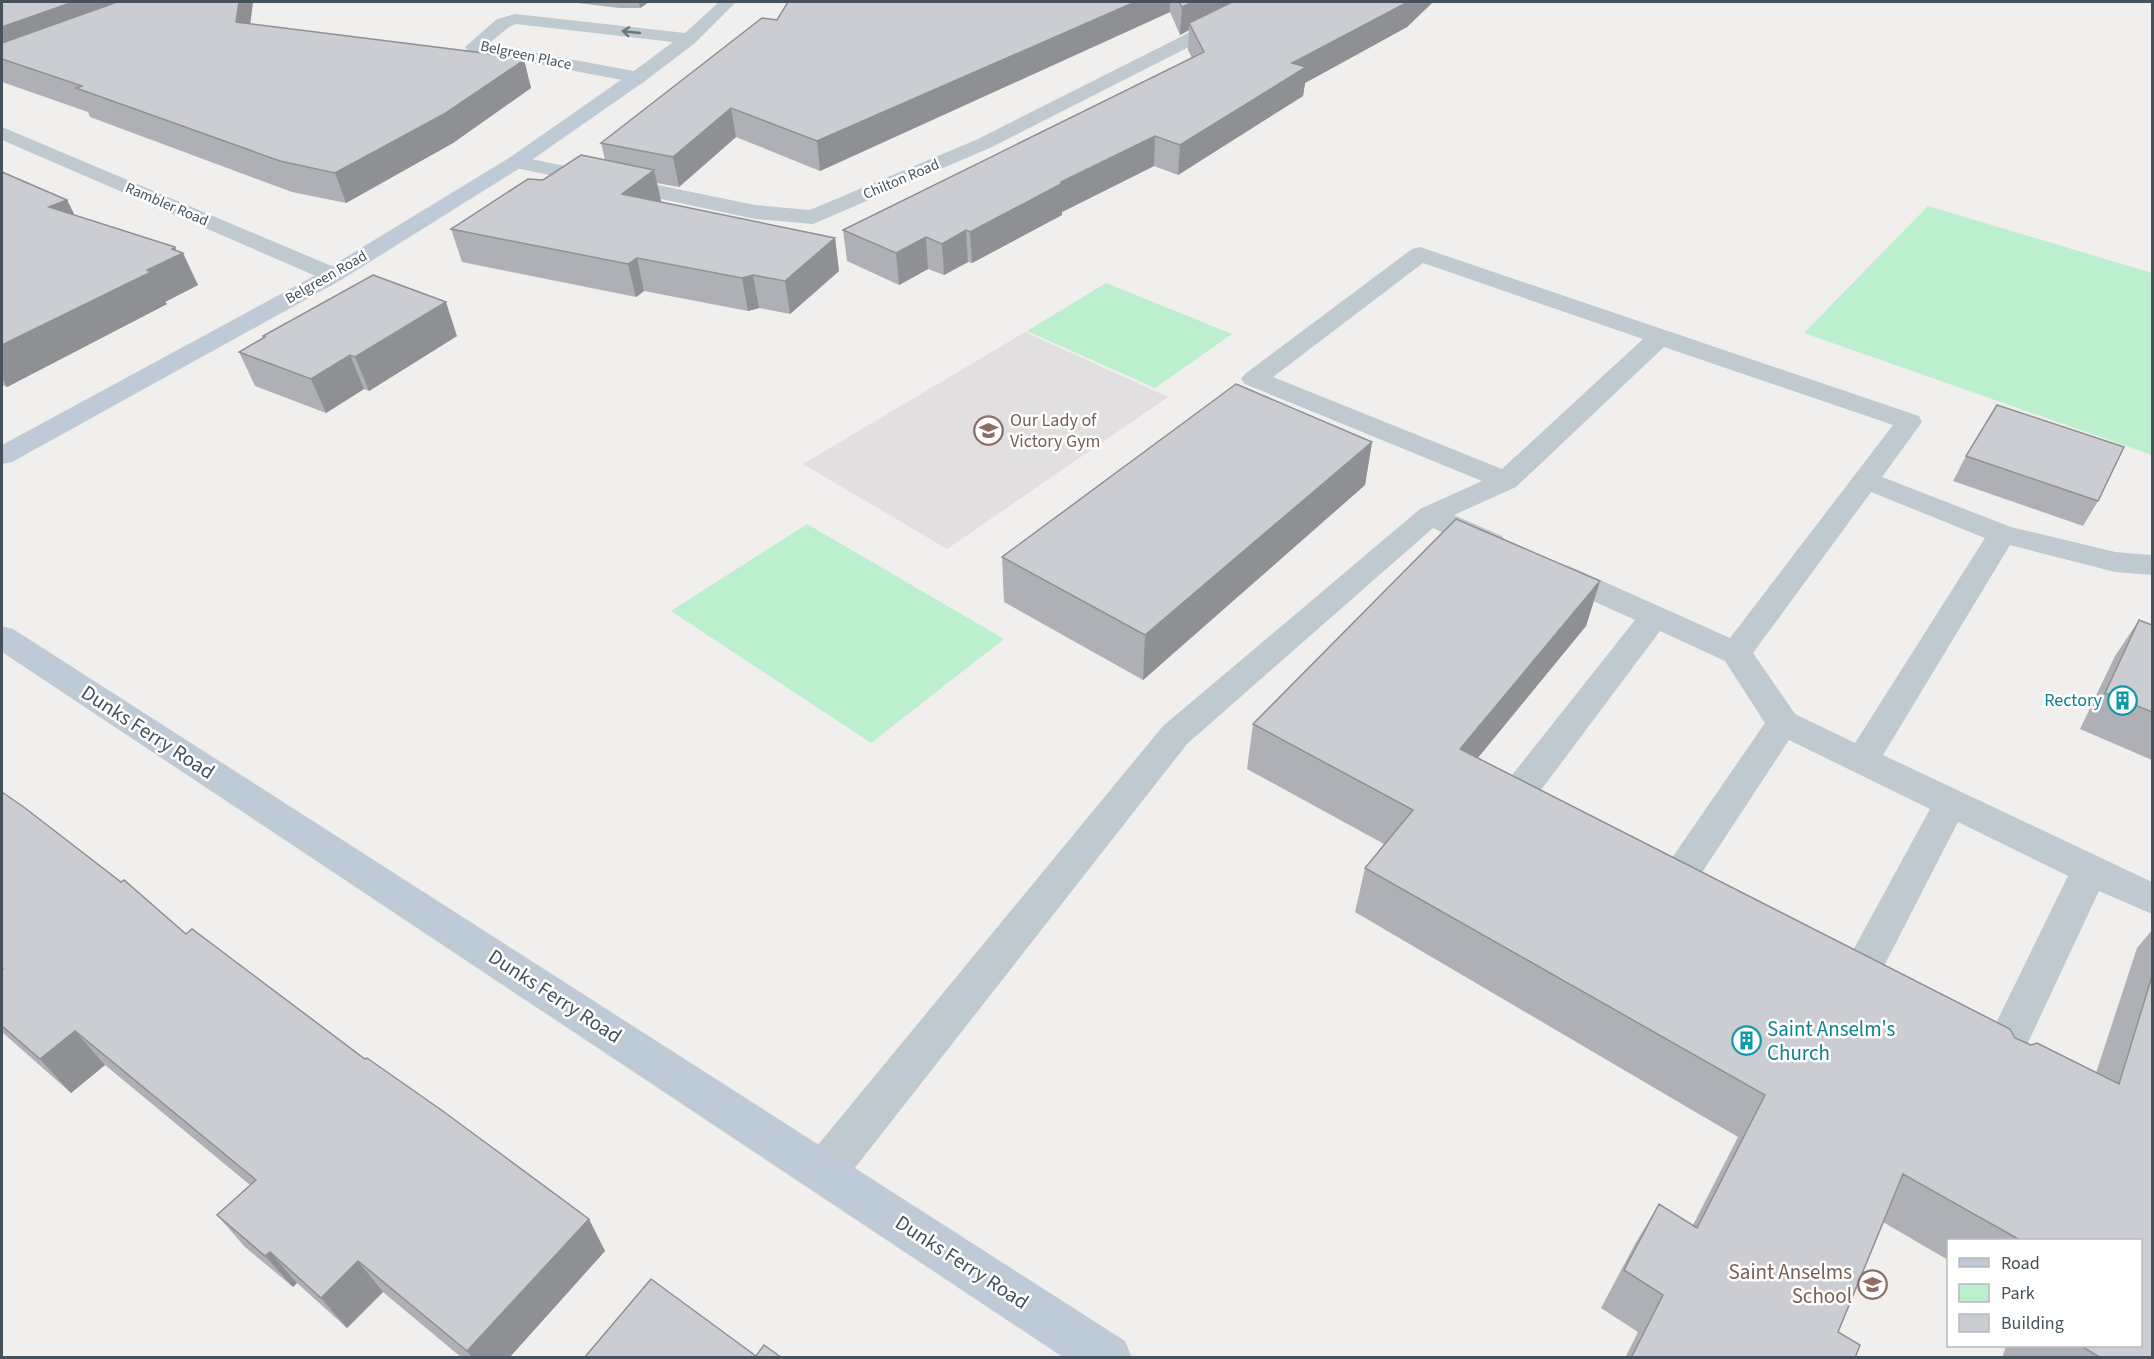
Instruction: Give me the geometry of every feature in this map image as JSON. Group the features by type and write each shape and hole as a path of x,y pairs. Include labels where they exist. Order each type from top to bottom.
{"street":[{"path":"638,77 686,41 728,2"},
{"name":"Chilton Road","path":"516,162 755,212 813,217 985,143 1240,14 1256,2"},
{"name":"Belgreen Place","path":"638,77 477,48 474,44 503,23 515,20 686,41"},
{"name":"Belgreen Road","path":"2,456 333,275 516,162 638,77"},
{"name":"Rambler Road","path":"2,133 333,275"},
{"path":"1506,481 1254,379 1420,254 1909,422 1736,653"},
{"path":"825,1172 1175,735 1430,515 1506,481 1660,337"},
{"path":"1865,480 2002,534 2115,562 2152,564"},
{"path":"1430,515 1736,653 1783,723 2152,899"},
{"path":"1862,760 2002,534"},
{"path":"1510,804 1655,616"},
{"name":"Dunks Ferry Road","path":"2,637 1108,1358"},
{"path":"1669,891 1783,723"},
{"path":"1853,987 1951,802"},
{"path":"1996,1066 2090,869"}],"shaded area":[{"name":"Our Lady of Victory Gym","path":"1025,332 1168,397 947,549 803,464"}],"green space":[{"path":"1928,206 2152,273 2152,455 1804,333"},
{"path":"1106,283 1232,334 1155,388 1027,331"},
{"path":"807,524 1004,639 871,743 671,611"}],"building":[{"path":"2,2 73,2 2,27"},
{"path":"117,2 239,2 236,22 524,60 444,114 335,173 280,161 76,88 82,86 2,59 2,43"},
{"path":"788,2 1135,2 817,141 731,108 673,157 601,143 762,18 777,20"},
{"path":"1179,2 1193,2 1182,7"},
{"path":"1232,2 1408,2 1292,63 1306,67 1180,145 1155,136 1061,182 970,232 966,230 942,244 926,237 896,253 843,230 1204,52 1189,23"},
{"path":"581,155 654,170 622,194 835,238 785,281 753,275 742,278 637,258 628,264 451,229 528,179 543,180"},
{"path":"2,172 67,200 49,207 175,247 172,249 183,253 147,270 151,272 2,345"},
{"path":"373,275 446,302 355,357 350,355 311,379 239,352 265,337 263,336"},
{"path":"1236,384 1372,442 1145,635 1002,557"},
{"path":"1997,405 2124,447 2098,501 1966,456"},
{"name":"Saint Anselm's Church","path":"1456,519 1600,581 1460,749 2010,1029 2015,1038 2031,1045 2037,1043 2119,1084 2152,976 2152,1358 2101,1358 2083,1347 2142,1347 2142,1239 2018,1239 1903,1174 1838,1332 1860,1345 1855,1358 1631,1358 1663,1295 1624,1270 1659,1204 1697,1228 1765,1095 1365,868 1413,810 1253,724"},
{"path":"2139,620 2152,625 2152,712 2105,693"},
{"path":"2,792 121,882 124,880 186,934 192,929 365,1059 367,1058 440,1109 589,1219 467,1351 358,1261 321,1298 270,1252 265,1256 217,1215 256,1180 75,1031 40,1059 2,1026"},
{"path":"651,1279 756,1356 764,1345 782,1358 584,1358"}],"place":[{"name":"Our Lady of Victory Gym","path":"989,430"},
{"name":"Rectory","path":"2123,700"},
{"name":"Saint Anselm's Church","path":"1746,1041"},
{"name":"Saint Anselms School","path":"1873,1284"}]}
